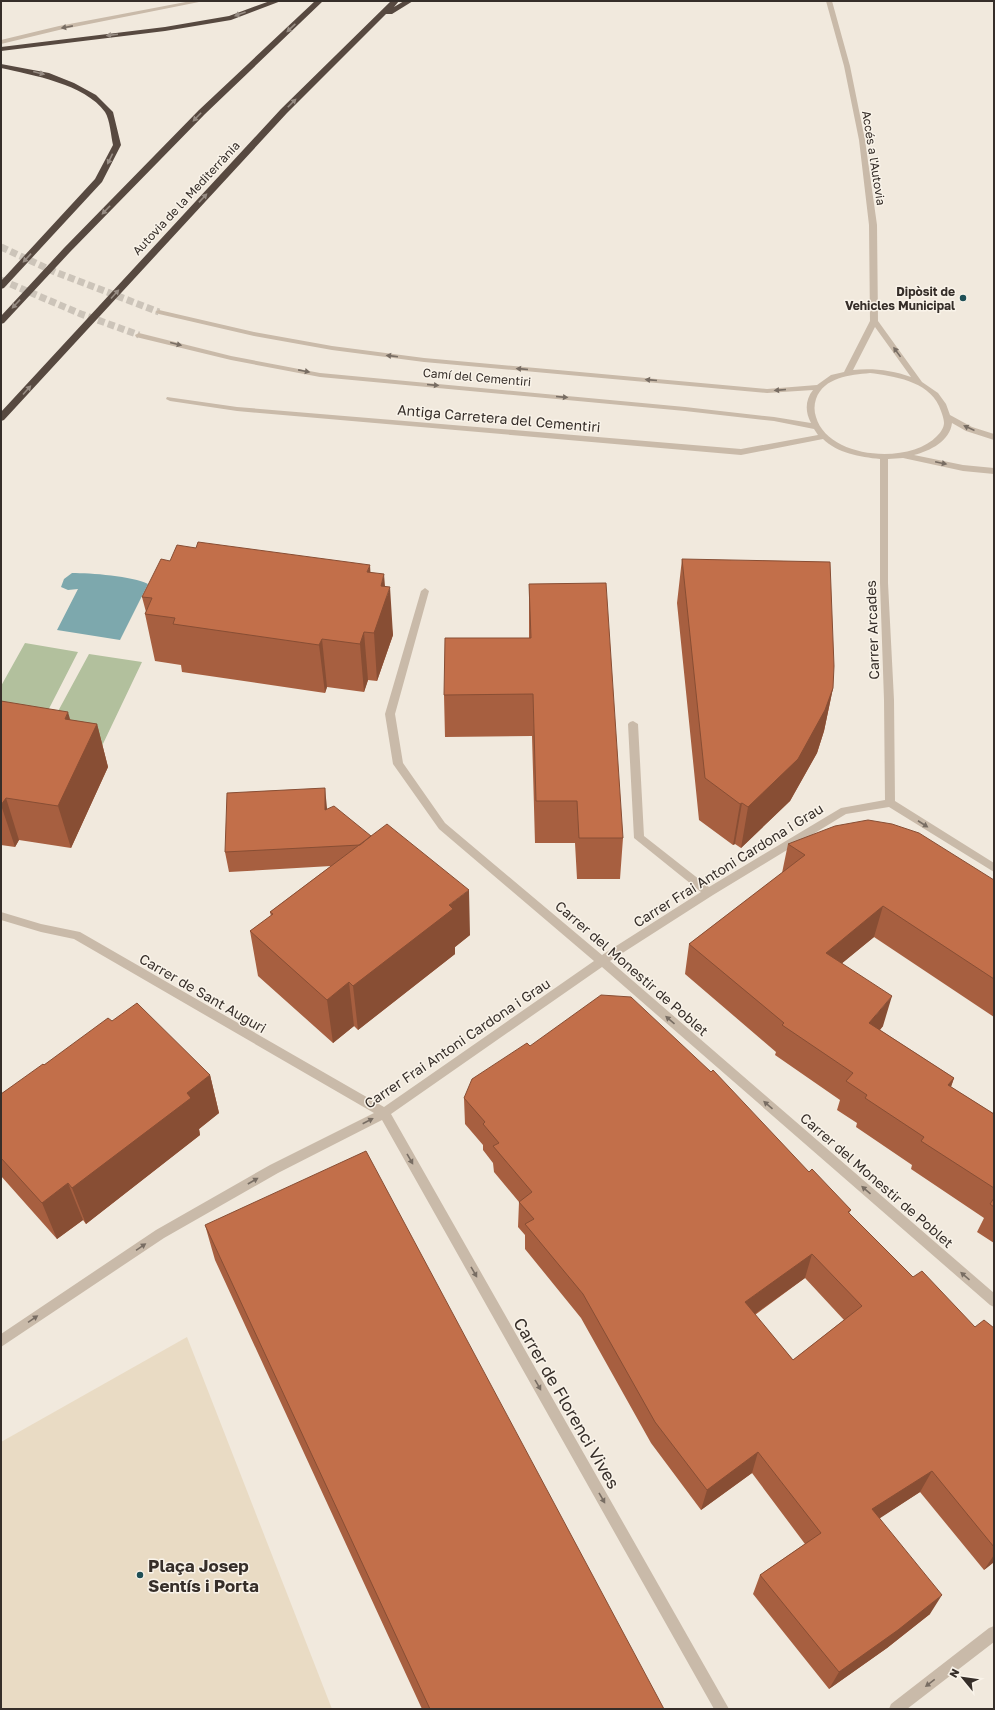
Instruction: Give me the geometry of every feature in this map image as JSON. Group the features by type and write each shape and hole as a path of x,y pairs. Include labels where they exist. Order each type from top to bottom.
{"highway":[{"path":"1,49 231,18 277,1"},
{"path":"1,321 67,250 202,112 319,1"},
{"name":"Autovia de la Mediterrània","path":"1,418 263,133 395,1"},
{"path":"376,20 409,1"},
{"path":"1,66 46,75 71,85 93,98 108,112 117,145 100,180 1,286"}],"street":[{"path":"1,42 59,28 201,1"},
{"name":"Accés a l'Autovia","path":"829,1 847,66 862,140 873,225 874,321"},
{"name":"Camí del Cementiri","path":"159,312 254,334 332,348 424,360 767,391 819,387"},
{"path":"846,374 874,321 919,382 936,395 944,404 948,424 943,435 923,450 903,455 884,456 856,452 838,445 824,436 816,427 809,411 812,397 819,387 833,378 846,374 870,371 888,373 919,382"},
{"name":"Camí del Cementiri","path":"139,335 231,358 320,375 685,408 774,419 816,427"},
{"name":"Antiga Carretera del Cementiri","path":"170,399 237,409 741,452 824,436"},
{"path":"946,416 970,429 994,437"},
{"path":"903,455 963,468 994,471"},
{"name":"Carrer Arcades","path":"884,456 884,583 890,707 890,803"},
{"name":"Carrer del Monestir de Poblet","path":"425,591 390,714 398,764 442,826 602,961 994,1301"},
{"path":"633,724 639,838 709,892"},
{"path":"890,803 994,868"},
{"name":"Carrer Frai Antoni Cardona i Grau","path":"1,1341 160,1234 274,1169 384,1113 602,961 709,892 844,811 890,803"},
{"name":"Carrer de Sant Auguri","path":"1,916 41,928 76,935 384,1113"},
{"name":"Carrer de Florenci Vives","path":"384,1113 722,1709"},
{"path":"896,1709 994,1633"}],"green space":[{"path":"25,643 78,652 35,736 1,731 1,686"},
{"path":"89,654 142,662 101,748 43,739"}],"shaded area":[{"name":"Plaça Josep Sentís i Porta","path":"187,1337 332,1709 1,1709 1,1442"}],"water":[{"path":"72,573 100,574 122,577 148,584 120,640 57,630 78,589 68,590 61,587 64,579"}],"building":[{"path":"198,542 370,565 367,572 384,574 381,586 390,587 374,633 364,632 360,644 322,639 319,645 173,624 175,618 145,614 152,598 142,597 161,559 170,561 177,545 196,548"},
{"path":"682,559 830,562 834,666 833,688 825,710 798,759 748,807 742,803 740,804 705,778"},
{"path":"606,583 623,838 579,838 577,801 536,801 533,694 444,695 445,638 531,638 529,584"},
{"path":"1,701 68,712 65,719 97,724 58,806 6,798 1,805"},
{"path":"325,788 325,810 334,806 371,836 360,845 225,852 227,793"},
{"path":"868,820 892,824 919,833 994,880 994,979 883,906 826,953 892,996 869,1023 954,1078 948,1085 994,1114 994,1188 921,1141 924,1137 865,1098 867,1095 846,1081 853,1073 782,1025 784,1023 689,944 805,855 788,844 835,826"},
{"path":"387,824 469,890 449,905 453,909 353,986 349,982 327,1000 250,931 273,914 270,912"},
{"path":"601,995 631,997 711,1072 713,1070 809,1172 812,1169 851,1210 848,1212 913,1277 922,1271 975,1327 984,1320 994,1328 994,1547 932,1471 872,1509 942,1595 898,1630 839,1672 760,1575 821,1533 758,1452 707,1490 655,1422 583,1294 525,1224 534,1219 519,1202 532,1192 493,1146 499,1143 483,1124 485,1122 464,1098 472,1079 527,1043 530,1046","holes":["812,1254 862,1306 793,1360 745,1302"]},
{"path":"137,1003 210,1075 187,1093 191,1098 72,1188 68,1183 42,1203 1,1158 1,1094 43,1064 44,1065 108,1018 112,1021"},
{"path":"366,1151 664,1709 430,1709 205,1225"},
{"path":"994,1198 994,1207 990,1204"}],"tunnel":[{"path":"1,247 55,272 159,312"},
{"path":"1,280 81,314 139,335"}],"place":[{"name":"Dipòsit de Vehicles Municipal","path":"963,298"},
{"name":"Plaça Josep Sentís i Porta","path":"140,1575"}]}
